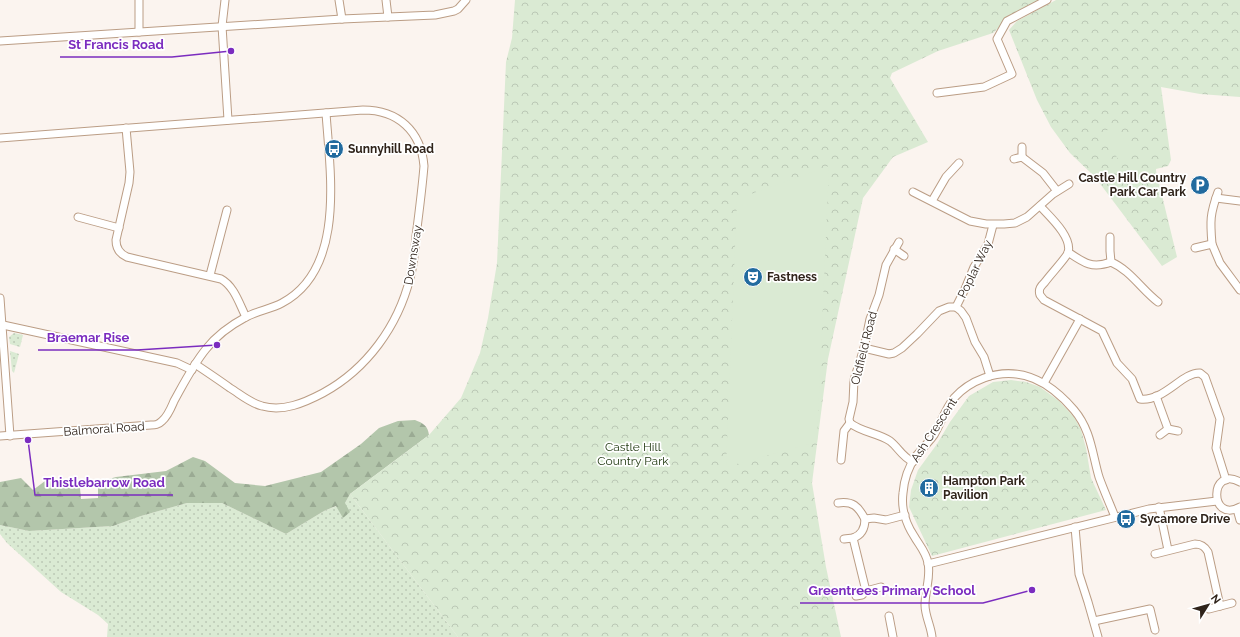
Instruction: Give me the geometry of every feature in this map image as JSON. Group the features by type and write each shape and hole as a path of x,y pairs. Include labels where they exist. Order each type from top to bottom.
{"street":[{"path":"139,0 139,32"},
{"path":"224,0 222,26 228,120"},
{"path":"339,0 342,19"},
{"path":"386,0 388,17"},
{"path":"0,41 222,26 435,15 454,11 458,9 466,0"},
{"path":"937,93 984,87 1012,74 997,40 1007,21 1047,0"},
{"name":"Downsway","path":"3,325 193,367 254,404 270,408 295,405 324,392 351,374 377,348 395,319 404,298 413,265 424,166 421,150 411,130 400,120 388,114 367,110 326,113"},
{"path":"0,138 326,113"},
{"name":"Balmoral Road","path":"0,436 156,425 166,416 193,367 206,348 218,336 246,317 276,306 288,299 305,284 318,264 328,232 331,200 326,113"},
{"path":"126,128 130,172 116,245 122,255 210,276 228,282 246,317"},
{"path":"1022,147 1022,157"},
{"path":"1014,159 1022,157"},
{"path":"1022,157 1043,173 1057,191"},
{"path":"932,201 946,177 958,163"},
{"path":"913,192 966,220 980,224 993,225 1015,223 1027,217 1057,191 1069,184"},
{"path":"1240,201 1217,195 1210,217 1212,244 1220,263 1240,290"},
{"path":"1040,206 1062,232 1067,243 1068,252 1040,287 1039,293 1044,300 1104,333 1117,363 1132,379 1140,399 1156,396 1192,374 1200,373 1205,377 1220,420 1216,448 1226,480"},
{"path":"210,276 227,210"},
{"path":"78,218 119,228"},
{"name":"Poplar Way","path":"990,376 984,357 973,337 966,318 956,307 974,267 988,244 993,225"},
{"path":"1110,237 1111,262"},
{"name":"Oldfield Road","path":"841,460 844,430 850,423 849,419 854,380 864,348 870,319 879,295 885,268 899,242"},
{"path":"1194,248 1212,244"},
{"path":"894,249 904,256"},
{"path":"1068,252 1093,266 1101,266 1111,262"},
{"path":"1111,262 1123,269 1158,302"},
{"path":"0,298 10,436"},
{"path":"864,348 889,354 894,353 918,334 936,313 949,307 956,307"},
{"path":"1044,383 1080,319"},
{"name":"Ash Crescent","path":"928,564 926,556 913,536 905,515 903,494 905,482 913,462 935,434 954,398 970,385 990,376 1004,373 1029,376 1044,383 1068,404 1083,422 1090,438 1099,476 1115,517"},
{"path":"1156,396 1168,429"},
{"path":"850,423 889,440 904,456 913,462"},
{"path":"1160,435 1168,429 1178,431"},
{"path":"1240,482 1235,480 1226,480 1220,484 1216,490 1217,501 1226,509 1238,508 1240,520"},
{"path":"932,637 925,607 929,579 928,564 1159,507 1217,501"},
{"path":"838,503 852,503 864,519 862,531 853,538 844,539"},
{"path":"1159,507 1168,550"},
{"path":"864,519 874,518 886,520 905,515"},
{"path":"1075,527 1079,574 1098,637"},
{"path":"853,538 866,591"},
{"path":"1155,554 1196,544 1201,544 1204,546 1208,552 1220,606"},
{"path":"856,596 862,595 866,591 881,587"},
{"path":"1209,609 1232,603"},
{"path":"1094,621 1150,609 1155,630"},
{"path":"889,616 893,637"}],"green space":[{"name":"Castle Hill Country Park","path":"515,0 1042,0 1009,18 993,33 938,51 892,73 890,78 928,142 893,157 863,198 828,359 812,483 826,567 841,637 458,637 350,494 429,435 461,398 480,353 488,318 497,263 506,62 512,38"},
{"path":"1056,0 1240,0 1240,97 1200,94 1161,87 1171,160 1168,166 1156,169 1156,171 1177,257 1162,266 1095,177 1070,153 1051,127 1037,100 1009,30 1017,21"},
{"path":"1114,125 1134,153 1121,163 1101,135"},
{"path":"829,166 817,442 726,467 737,199"},
{"path":"14,333 23,335 20,347 10,344 9,337"},
{"path":"10,351 19,354 14,373 12,371"},
{"path":"1011,380 1026,382 1040,387 1059,401 1074,417 1081,430 1086,448 1091,478 1106,510 932,556 909,507 911,490 918,470 969,396 993,382"},
{"path":"415,420 425,425 428,429 429,435 350,494 345,503 350,512 343,518 336,506 324,511 286,534 222,503 187,503 141,516 113,526 29,531 0,525 0,482 21,478 33,490 45,481 70,480 80,488 81,499 98,498 98,482 116,477 166,471 193,457 205,461 235,483 265,486 321,472 361,444 379,428 398,421"},
{"path":"350,494 458,637 107,637 108,624 98,615 61,592 7,543 0,534 0,525 29,531 113,526 141,516 187,503 222,503 286,534 324,511 337,506 343,517 345,503"}],"place":[{"name":"St Francis Road","path":"231,51"},
{"name":"Sunnyhill Road","path":"334,149"},
{"name":"Castle Hill Country Park Car Park","path":"1200,185"},
{"name":"Fastness","path":"753,277"},
{"name":"Braemar Rise","path":"217,345"},
{"name":"Thistlebarrow Road","path":"28,440"},
{"name":"Hampton Park Pavilion","path":"929,488"},
{"name":"Sycamore Drive","path":"1126,519"},
{"name":"Greentrees Primary School","path":"1032,590"}]}
